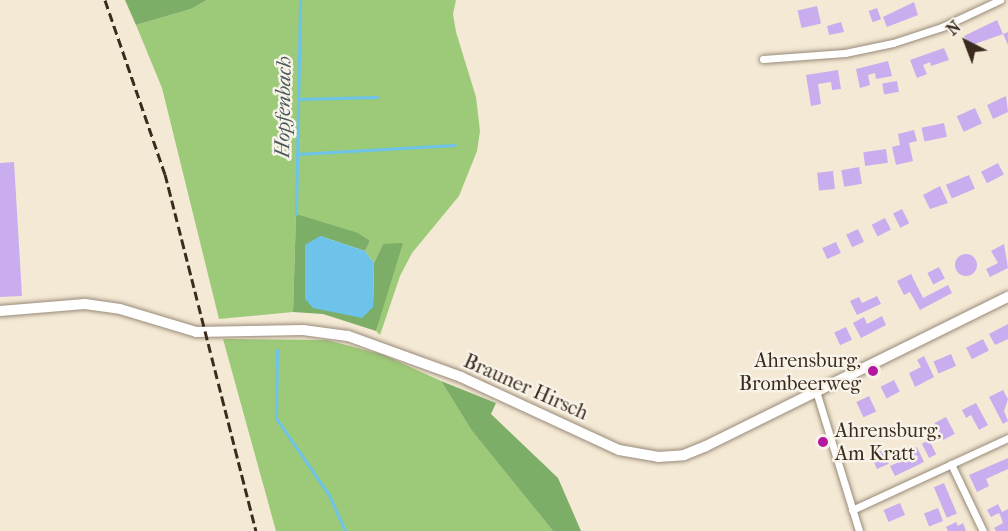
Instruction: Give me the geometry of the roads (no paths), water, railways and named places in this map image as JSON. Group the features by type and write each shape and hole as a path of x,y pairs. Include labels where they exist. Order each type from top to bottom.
{"street":[{"path":"764,59 845,53 893,43 942,27 1000,0"},
{"name":"Brauner Hirsch","path":"0,311 84,304 120,309 196,332 303,330 348,336 461,377 606,444 648,457 696,451 1008,297"},
{"path":"816,391 859,531"},
{"path":"852,510 1008,438"},
{"path":"951,464 983,531"}],"water":[{"path":"320,236 365,251 374,263 373,307 362,318 313,308 305,299 305,245"}],"waterway":[{"name":"Hopfenbach","path":"296,214 300,0"},
{"path":"298,99 377,97"},
{"path":"297,154 455,145"},
{"path":"277,350 276,418 329,495 345,531"}],"railway":[{"path":"105,0 165,174 256,531"}],"place":[{"name":"Ahrensburg, Brombeerweg","path":"873,371"},
{"name":"Ahrensburg, Am Kratt","path":"823,442"}]}
